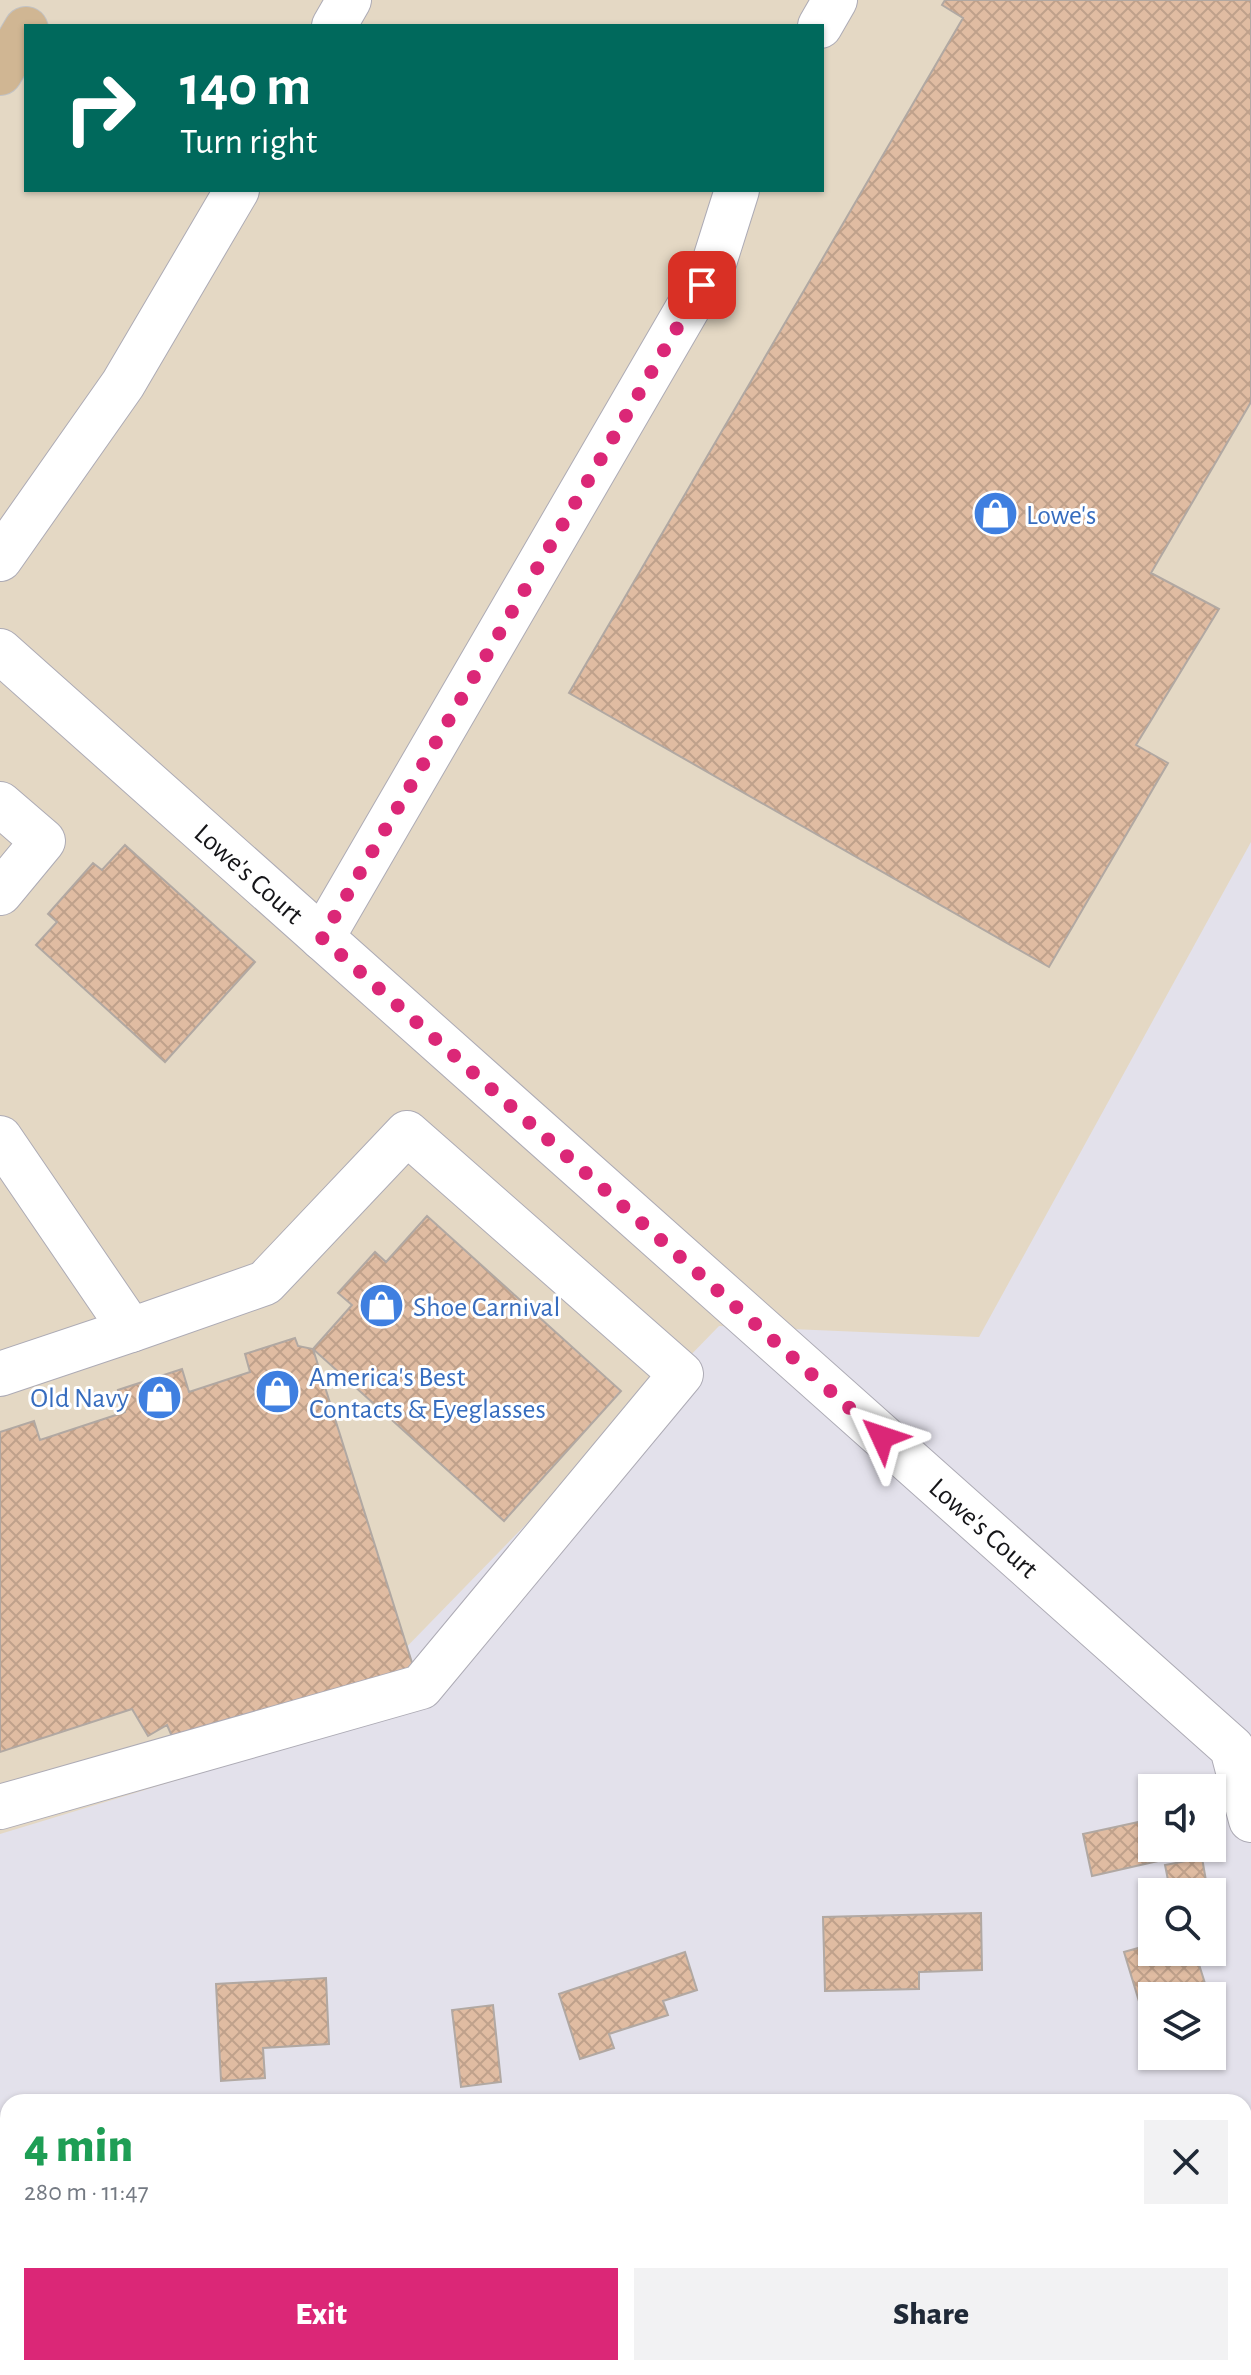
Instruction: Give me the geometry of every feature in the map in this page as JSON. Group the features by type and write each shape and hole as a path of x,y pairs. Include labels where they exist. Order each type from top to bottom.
{"main road":[{"path":"29,24 43,0"},
{"path":"0,73 24,33"}],"street":[{"path":"335,24 349,0"},
{"path":"821,24 835,0"},
{"path":"0,559 123,384 236,192"},
{"path":"322,938 714,263 736,192"},
{"name":"Lowe's Court","path":"0,651 1232,1748 1251,1820"},
{"path":"0,804 43,841 0,893"},
{"path":"0,1374 265,1283 407,1133 681,1374 421,1687 0,1807"},
{"path":"0,1138 131,1330"}],"shaded area":[{"path":"0,0 1251,0 1251,842 979,1337 719,1326 319,1737 0,1834"}],"building":[{"path":"945,0 1251,0 1251,402 1151,573 1219,609 1136,745 1168,763 1049,967 569,693 963,18 942,5"},
{"path":"125,845 255,962 165,1062 36,945 57,922 48,914 93,863 102,870"},
{"path":"427,1216 621,1391 504,1521 313,1349 352,1305 338,1293 375,1252 386,1262"},
{"path":"295,1338 298,1346 313,1349 414,1669 175,1743 167,1725 148,1736 132,1709 0,1752 0,1432 34,1421 40,1440 125,1412 118,1390 182,1369 189,1392 250,1372 245,1354"},
{"path":"1138,1822 1138,1862 1154,1862 1092,1876 1083,1834"},
{"path":"1203,1862 1206,1878 1168,1878 1165,1865"},
{"path":"981,1913 982,1970 919,1972 919,1989 825,1991 823,1917"},
{"path":"1138,1948 1138,1966 1199,1966 1205,1982 1138,1982 1138,1998 1124,1952"},
{"path":"685,1952 697,1990 663,2001 668,2015 609,2034 614,2048 580,2059 559,1994"},
{"path":"326,1978 329,2044 263,2048 265,2078 221,2081 216,1984"},
{"path":"493,2005 501,2082 461,2087 452,2010"}],"place":[{"name":"Lowe's","path":"995,514"},
{"name":"Shoe Carnival","path":"382,1306"},
{"name":"America's Best Contacts & Eyeglasses","path":"278,1392"},
{"name":"Old Navy","path":"160,1397"}],"route":[{"path":"702,285 322,938 882,1437"}]}
